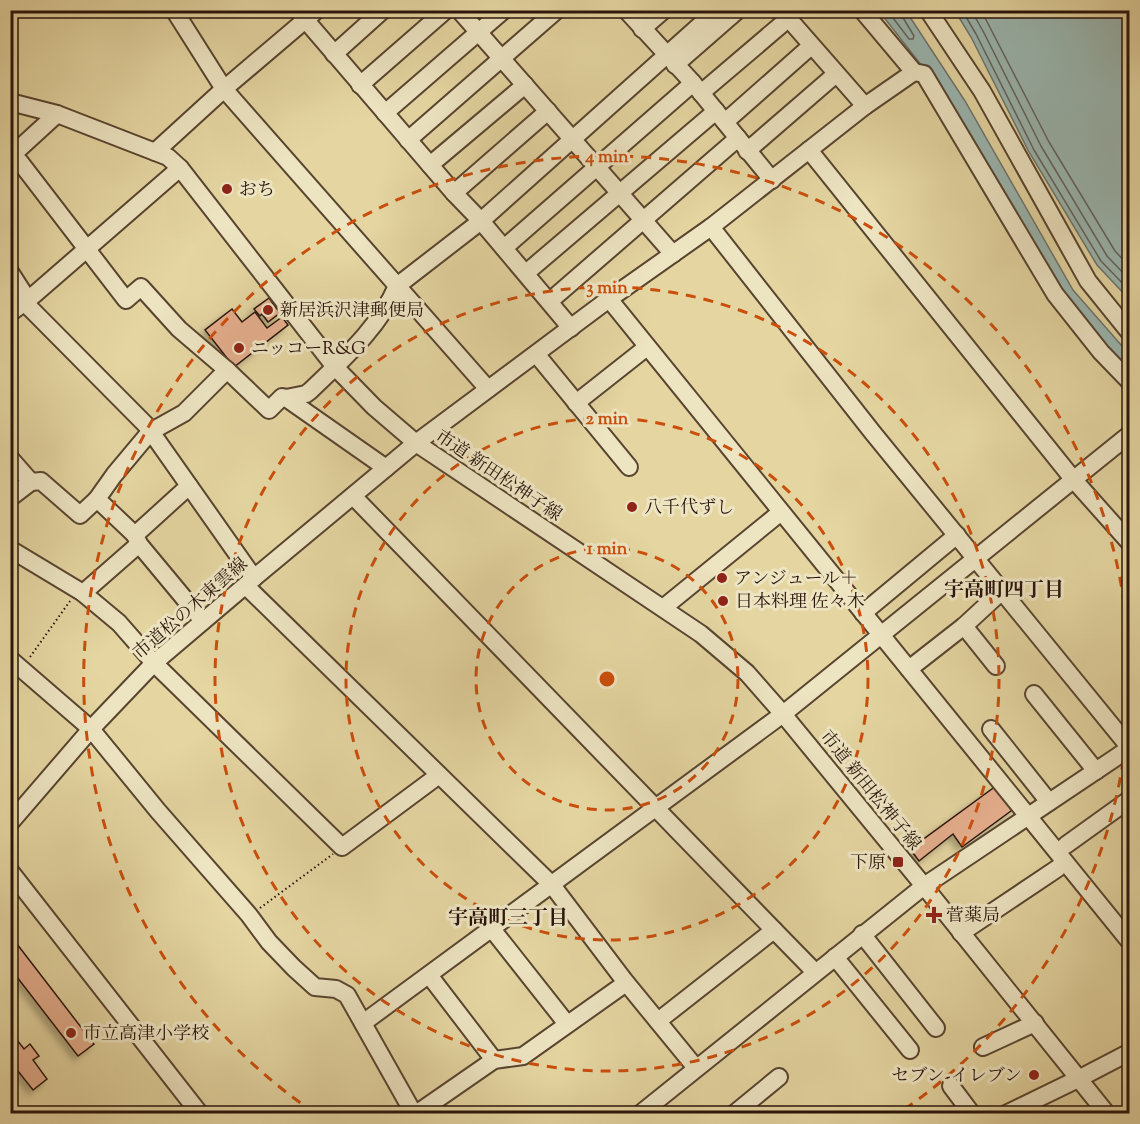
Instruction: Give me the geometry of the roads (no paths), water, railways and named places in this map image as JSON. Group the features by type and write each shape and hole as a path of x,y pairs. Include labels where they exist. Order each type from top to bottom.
{"street":[{"path":"174,10 224,89 488,389"},
{"path":"334,54 383,10"},
{"path":"360,85 446,10"},
{"path":"459,10 673,254"},
{"path":"385,113 504,10"},
{"path":"408,140 557,10"},
{"path":"626,10 697,88 772,180"},
{"path":"642,29 664,10"},
{"path":"670,60 717,10"},
{"path":"57,114 10,158 20,162 126,300 141,287 179,329 269,410 282,398 306,394 370,330 392,299 397,286 481,221 572,139 670,60 738,10"},
{"path":"862,10 914,72 924,74 1055,294 1101,352 1130,382"},
{"path":"928,10 982,91 1088,281 1130,333"},
{"path":"155,152 307,14 334,54 360,85 481,221 571,328"},
{"path":"504,248 597,167 785,15 865,106"},
{"path":"526,273 620,193 811,46"},
{"name":"市道松の木東雲線","path":"10,824 91,729 154,663 416,443 537,355 609,299 711,227 865,106 914,72"},
{"path":"550,301 644,220 836,75"},
{"path":"430,165 525,85"},
{"name":"市道 新田松神子線","path":"10,102 57,114 168,157 180,168 335,367 374,407 416,443 701,634 747,673 924,886 1107,1113"},
{"path":"454,193 548,111"},
{"path":"809,150 1073,479 1130,543"},
{"path":"10,313 180,168"},
{"path":"640,1113 924,886 1130,748 873,433 711,227"},
{"path":"10,272 28,300 28,306 80,361 117,394 150,432 189,486 250,582 439,776 552,885 626,983 696,1068"},
{"path":"609,299 1130,942"},
{"path":"576,403 647,347"},
{"path":"537,355 629,467"},
{"path":"10,498 32,482 41,481 80,515 97,499 150,432 184,412 227,370"},
{"path":"286,398 386,468"},
{"path":"363,1023 783,714 1130,434"},
{"path":"10,458 32,482"},
{"path":"81,592 189,486"},
{"path":"353,496 814,972"},
{"path":"97,499 137,539 203,621"},
{"path":"663,608 781,512"},
{"path":"863,613 957,536"},
{"path":"10,549 81,592 119,622 154,663 342,847 439,776"},
{"path":"909,669 964,626 1003,590"},
{"path":"964,626 996,666"},
{"path":"16,664 91,729 158,811 249,915 269,942 307,981 315,987 336,989 347,995 415,1113 494,1060 523,1056 626,983"},
{"path":"1034,694 1096,771"},
{"path":"991,729 1049,802"},
{"path":"1066,845 1130,799"},
{"path":"961,933 1058,868"},
{"path":"10,871 200,1113"},
{"path":"492,929 567,1024"},
{"path":"658,1022 774,930"},
{"path":"862,934 936,1028"},
{"path":"835,957 910,1050"},
{"path":"429,975 494,1060"},
{"path":"983,1047 1035,1023"},
{"path":"1006,1113 1130,1052"},
{"path":"734,1113 779,1077"},
{"path":"951,1086 972,1113"}],"water":[{"path":"879,11 906,11 965,101 1073,290 1129,354 1129,375 1082,323 939,88"},
{"path":"955,11 1129,11 1129,299 1097,265 1029,152 971,37"}],"place":[{"name":"おち","path":"227,189"},
{"name":"新居浜沢津郵便局","path":"268,310"},
{"name":"ニッコーR&G","path":"239,348"},
{"name":"八千代ずし","path":"632,507"},
{"name":"アンジュール＋","path":"722,578"},
{"name":"日本料理 佐々木","path":"723,601"},
{"name":"下原","path":"898,862"},
{"name":"菅薬局","path":"934,915"},
{"name":"市立高津小学校","path":"71,1033"},
{"name":"セブン-イレブン","path":"1034,1075"}],"district":[{"name":"宇高町四丁目","path":"1004,589"},
{"name":"宇高町三丁目","path":"508,917"}]}
